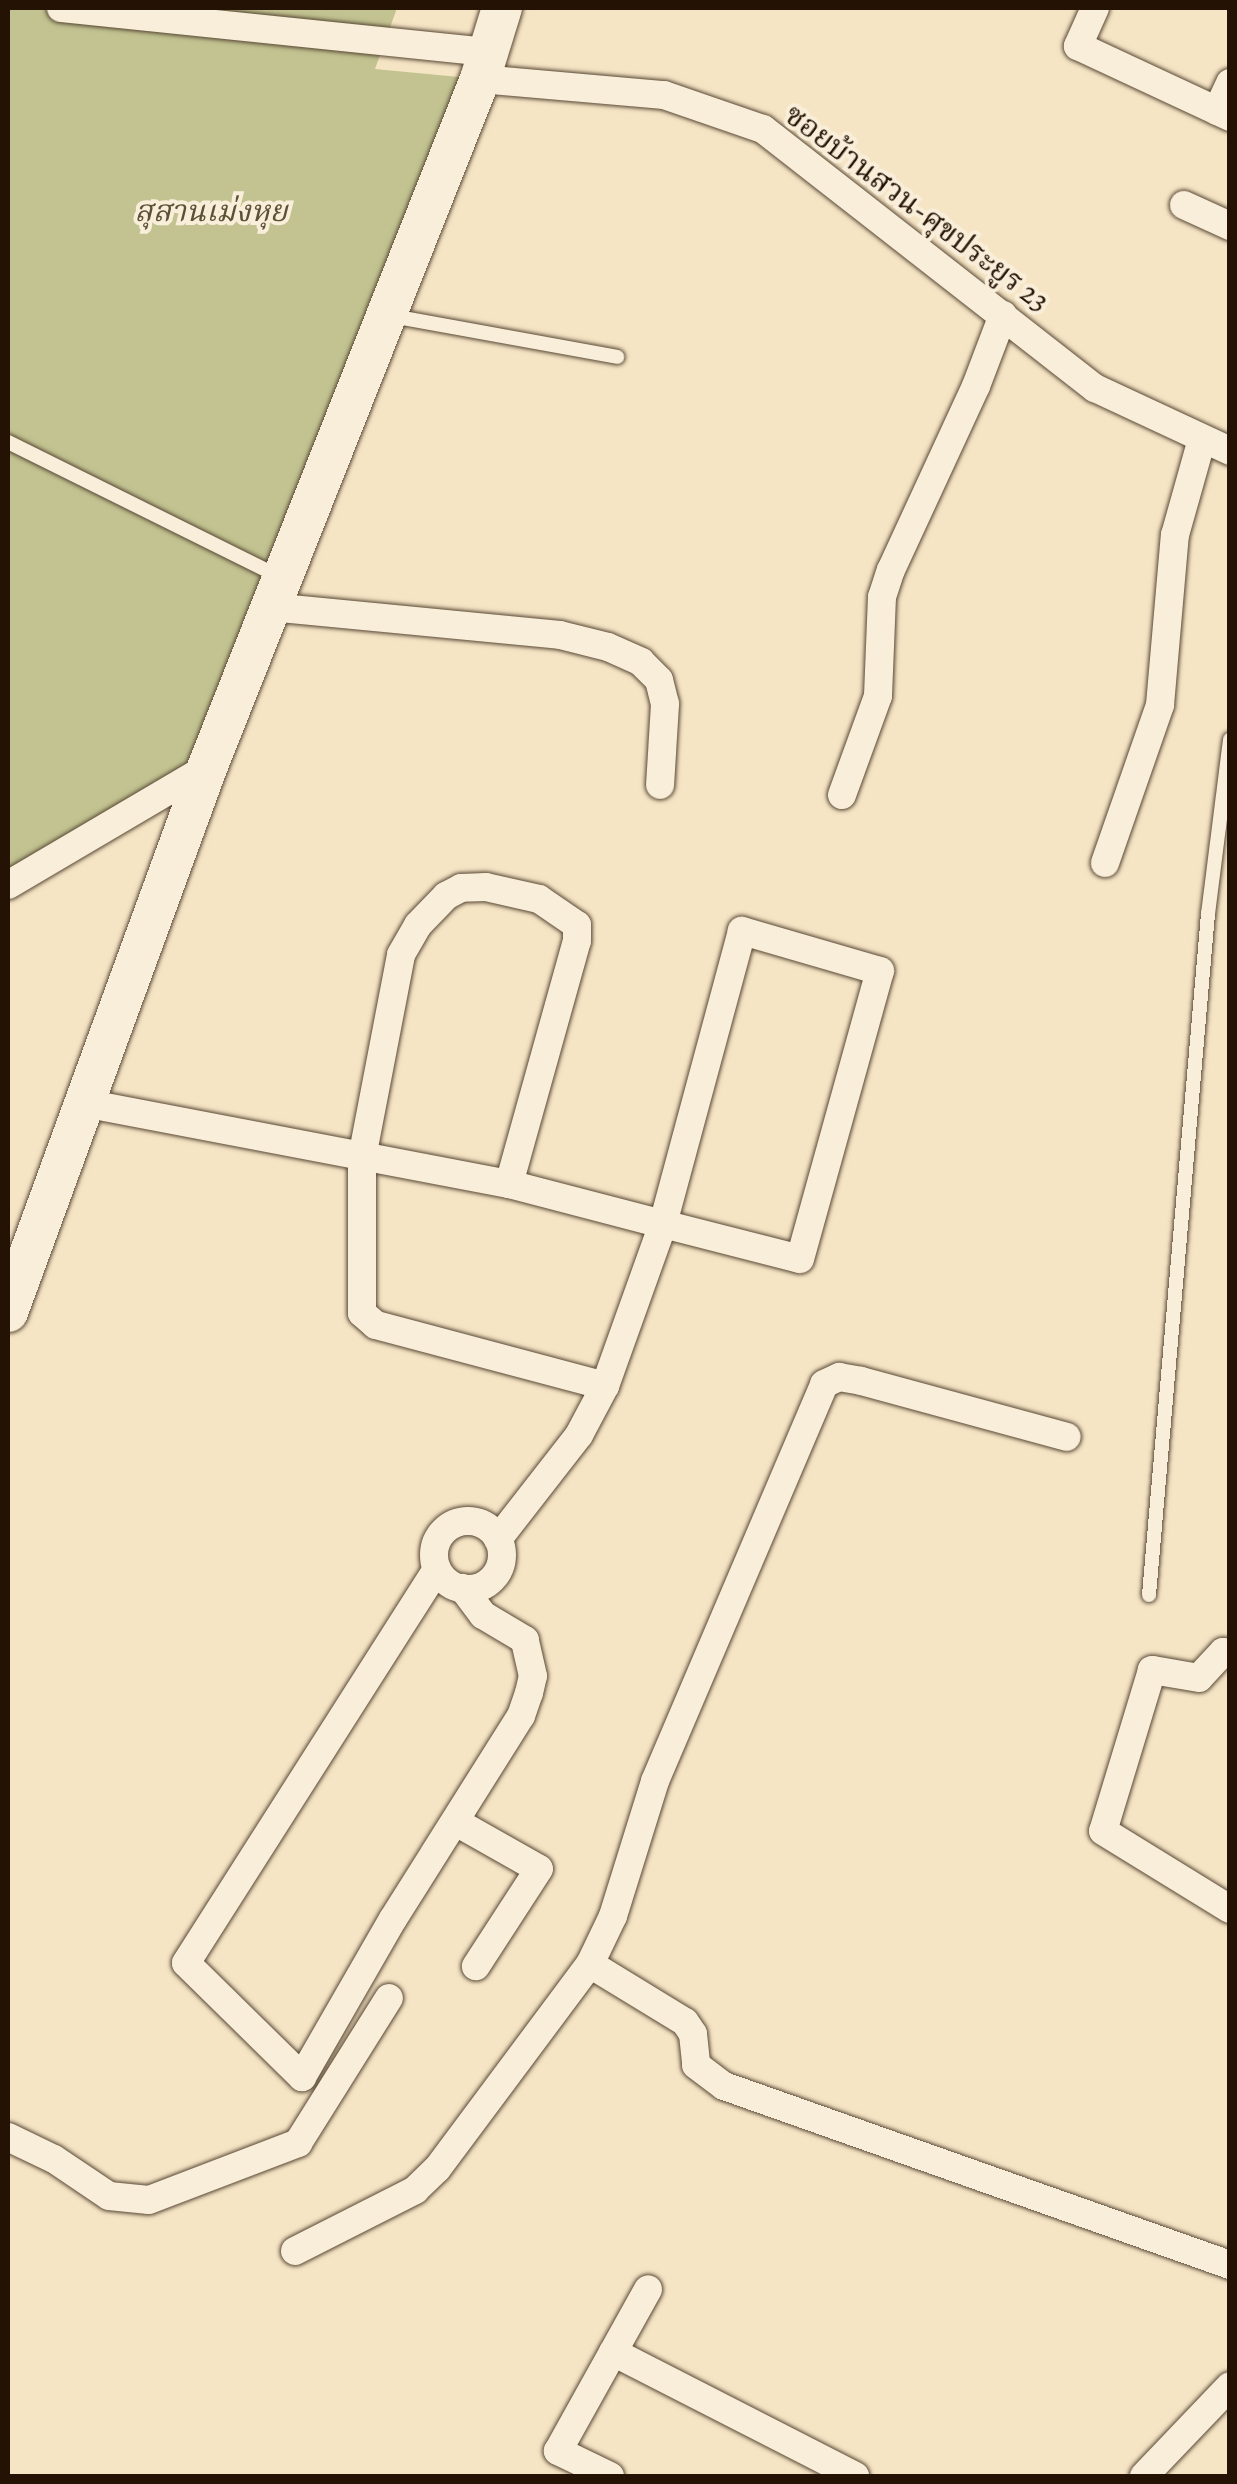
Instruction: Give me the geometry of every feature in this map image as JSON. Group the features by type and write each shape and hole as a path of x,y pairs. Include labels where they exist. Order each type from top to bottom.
{"street":[{"name":"ซอยบ้านสวน-ศุขประยูร 23","path":"61,8 484,65 664,96 763,129 1095,388 1230,451"},
{"path":"8,1312 208,768 484,65 502,8"},
{"path":"1095,8 1078,46 1223,114 1230,83"},
{"path":"1184,206 1230,226"},
{"path":"842,795 878,696 882,597 891,570 976,386 1003,315"},
{"path":"1104,862 1160,705 1176,535 1202,439"},
{"path":"276,593 560,635 608,647 641,662 659,680 664,704 660,786"},
{"path":"8,885 208,768"},
{"path":"509,1184 577,925 539,899 513,891 461,888 446,896 410,937 401,955 362,1157 365,1320 606,1386"},
{"path":"84,1102 509,1184 663,1224 800,1259 880,970 742,931 663,1224 606,1386 579,1436 498,1539"},
{"path":"294,2251 415,2190 438,2169 590,1964 613,1916 655,1781 824,1384 839,1377 861,1381 1067,1437"},
{"path":"437,1569 444,1578 464,1588 482,1615 524,1640 533,1676 521,1716 302,2076 186,1963 437,1569 436,1546 449,1526 472,1520 492,1530 502,1560 492,1578 464,1588"},
{"path":"1230,1653 1223,1652 1199,1678 1152,1670 1104,1831 1230,1909"},
{"path":"456,1822 538,1869 476,1966"},
{"path":"590,1964 685,2022 693,2034 696,2065 724,2086 1230,2264"},
{"path":"8,2136 54,2159 109,2196 149,2200 298,2142 389,1998"},
{"path":"610,2476 558,2452 648,2289"},
{"path":"614,2352 854,2476"},
{"path":"1144,2476 1230,2386"}],"lane":[{"path":"386,315 618,357"},
{"path":"8,442 276,593"},
{"path":"1149,1595 1208,914 1230,739"}],"green space":[{"name":"สุสานเม่งหุย","path":"8,8 397,8 375,69 480,79 207,768 8,885"}]}
